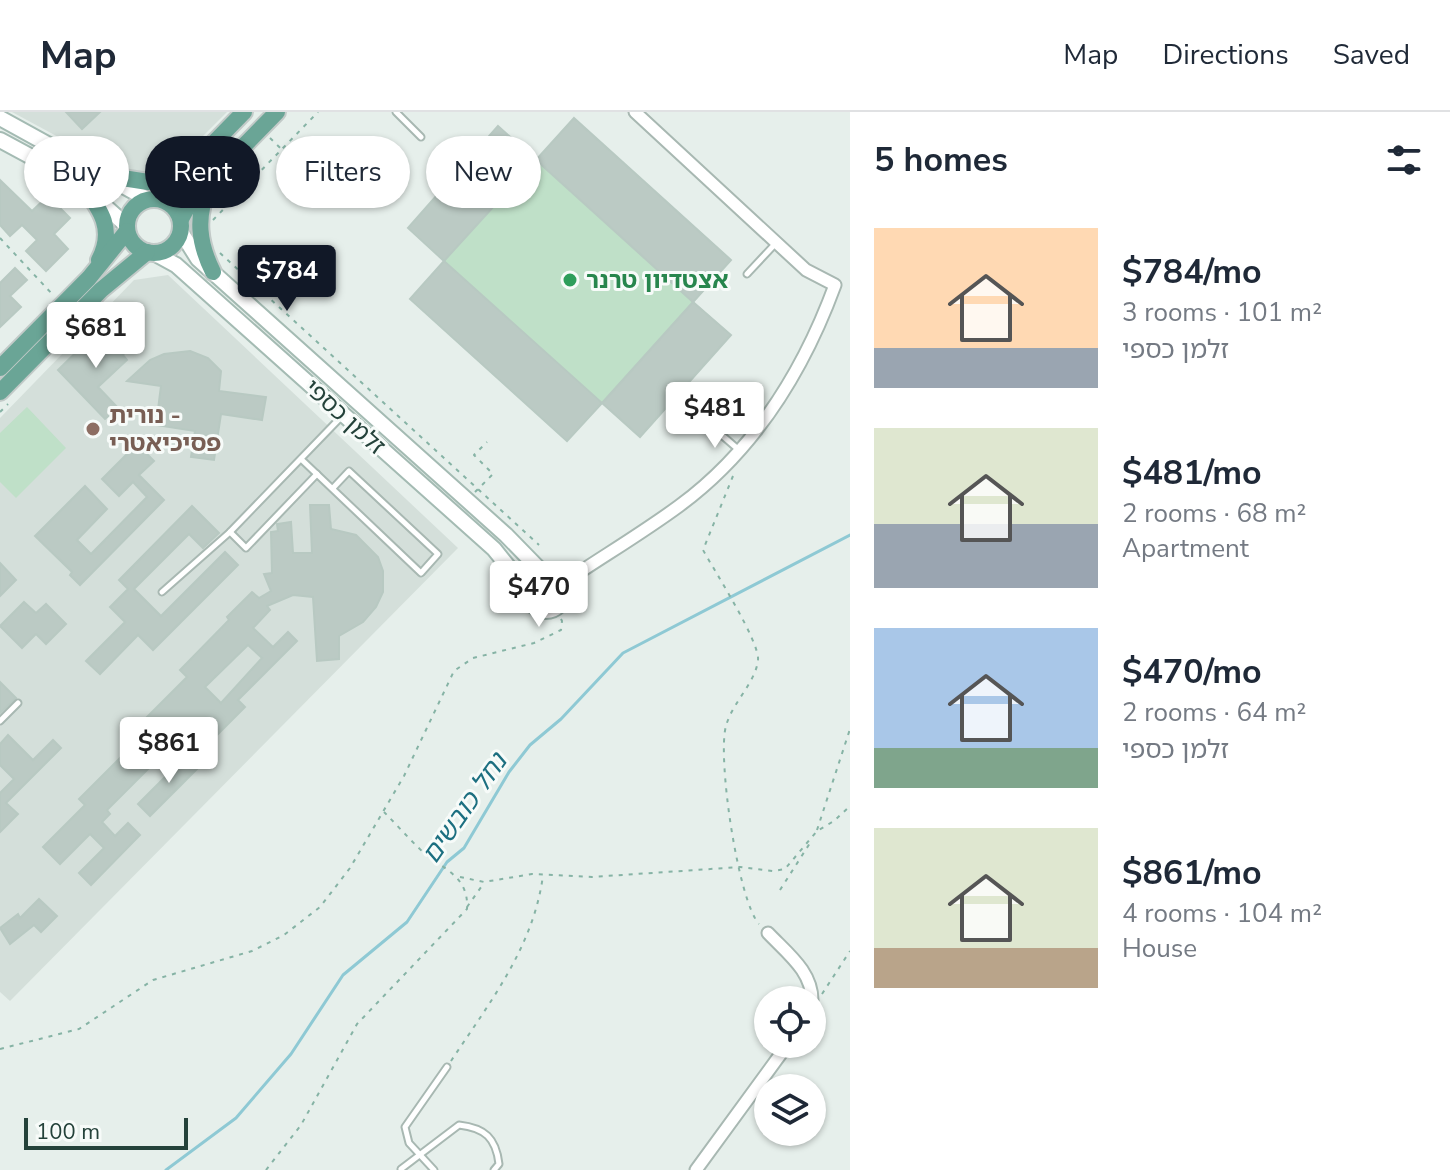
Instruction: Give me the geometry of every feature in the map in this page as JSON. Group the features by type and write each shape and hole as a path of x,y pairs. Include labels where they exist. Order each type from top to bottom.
{"main road":[{"path":"220,136 244,112"},
{"path":"253,136 277,112"},
{"path":"0,368 89,278 127,229 134,207 145,202"},
{"path":"89,278 108,237 104,216 98,208"},
{"path":"174,208 181,226"},
{"path":"0,392 101,290 150,253 174,245 185,208"},
{"path":"201,208 199,230 204,253 213,272"},
{"path":"127,229 134,244 150,253"}],"street":[{"path":"562,584 679,506 739,450 782,398 821,324 835,285 806,270 635,112"},
{"path":"0,118 31,136"},
{"path":"0,140 24,152"},
{"path":"106,208 127,229"},
{"name":"זלמן כספי","path":"181,226 191,252 468,500 545,575"},
{"name":"זלמן כספי","path":"150,253 176,265 494,549 528,591"},
{"path":"545,575 555,577 562,584 564,597 555,608 544,611 534,606 528,591 534,580 545,575"},
{"path":"768,933 806,973 812,986"},
{"path":"696,1170 778,1058"}],"lane":[{"path":"396,112 421,137"},
{"path":"747,274 777,242"},
{"path":"688,406 739,450"},
{"path":"162,592 230,532 343,415"},
{"path":"301,459 421,573 438,554 349,471 333,488"},
{"path":"230,532 246,548 317,474"},
{"path":"0,721 18,703"},
{"path":"434,1170 409,1143 405,1127 447,1067"},
{"path":"401,1169 459,1125 489,1134 497,1150 499,1164 494,1170"}],"path":[{"path":"296,136 318,112"},
{"path":"261,128 276,143"},
{"path":"199,230 221,215 276,157"},
{"path":"0,238 62,305"},
{"path":"216,250 539,545"},
{"path":"468,500 493,474 474,455 487,442"},
{"path":"723,467 733,476 703,550 757,648 758,660 733,705 723,738 727,801 748,908 768,933"},
{"path":"0,1049 79,1029 153,980 252,951 284,935 320,907 350,868 383,811 454,671 473,658 534,643 561,630 562,621 555,608"},
{"path":"780,890 817,831 850,729"},
{"path":"383,811 424,853 458,876 484,882 543,874 592,877 740,867 773,871 785,869 817,831 850,806"},
{"path":"447,1067 515,962 538,911 543,874"},
{"path":"458,876 467,896 467,909"},
{"path":"266,1170 301,1125 357,1024 467,909 484,882"},
{"path":"825,986 850,951"}],"shaded area":[{"path":"12,112 227,112 203,136 145,136 145,172 129,171 129,136 57,136"},
{"path":"168,275 458,548 10,1001 0,992 0,418 134,280"}],"green space":[{"name":"אצטדיון טרנר","path":"574,118 731,260 694,302 731,335 640,437 602,403 567,441 410,299 444,261 408,228 426,208 541,208 541,154"},
{"name":"אצטדיון טרנר","path":"498,126 509,136 489,136"},
{"path":"27,407 66,448 16,498 0,482 0,433"}],"building":[{"path":"66,112 100,112 82,129"},
{"path":"574,118 731,260 693,302 541,165 541,154"},
{"path":"498,126 509,136 489,136"},
{"path":"0,180 24,203 24,208 32,211 35,208 60,208 70,218 54,234 68,249 46,271 26,251 37,240 22,225 10,236 0,225"},
{"path":"426,208 492,208 444,261 408,228"},
{"path":"444,261 602,403 567,441 410,299"},
{"path":"15,268 27,280 10,296 21,307 0,327 0,283"},
{"path":"693,302 731,335 640,437 602,403"},
{"path":"98,331 107,340 112,335 129,346 123,355 127,360 98,387 118,408 105,419 58,370"},
{"path":"190,351 208,358 221,371 219,391 266,397 262,420 221,414 214,460 191,457 195,431 156,425 161,386 127,381 150,360 164,354"},
{"path":"137,444 154,461 139,475 164,500 80,585 70,575 72,572 35,536 85,486 107,509 77,540 91,554 147,497 133,482 119,496 102,479"},
{"path":"310,505 329,505 331,529 356,535 378,557 383,571 383,592 376,607 363,622 339,636 339,659 317,661 313,597 293,595 267,606 270,610 253,628 273,647 288,632 297,641 238,700 245,707 202,750 181,729 160,750 163,754 107,810 110,814 102,822 115,836 128,823 140,835 91,885 79,873 104,848 90,834 60,864 43,847 85,805 79,799 131,747 124,740 187,677 180,670 229,620 227,617 252,592 259,598 271,591 264,574 272,573 271,532 278,531 277,524 291,522 293,553 312,553","holes":["248,645 262,658 221,703 205,687"]},
{"path":"192,506 219,533 203,548 189,534 134,589 161,616 225,552 238,565 153,650 138,635 100,674 86,661 125,622 110,607 128,589 119,580"},
{"path":"0,563 16,580 0,596"},
{"path":"24,602 36,613 46,604 66,624 46,644 36,634 22,648 0,626"},
{"path":"0,682 16,698 0,713"},
{"path":"8,735 33,760 53,740 61,748 6,803 18,814 0,832 0,793 14,779 0,765 0,744"},
{"path":"188,754 200,766 150,816 138,804"},
{"path":"39,899 57,916 41,932 34,925 10,944 0,928 18,914 20,918"}],"waterway":[{"name":"נחל כובשים","path":"166,1170 236,1118 291,1054 343,975 407,922 447,862 464,848 509,772 530,745 561,719 623,653 850,535"}],"place":[{"name":"אצטדיון טרנר","path":"570,280"},
{"name":"נורית - פסיכיאטרי","path":"93,429"}]}
